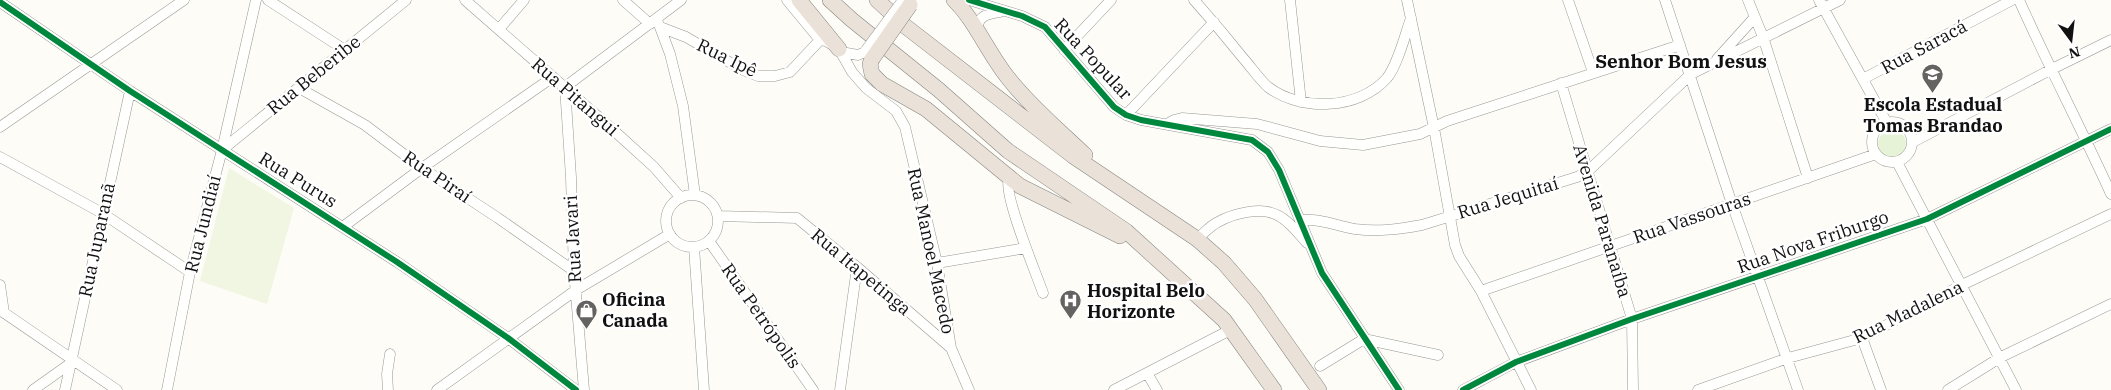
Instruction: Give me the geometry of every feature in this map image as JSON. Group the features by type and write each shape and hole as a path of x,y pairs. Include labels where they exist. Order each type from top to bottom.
{"highway":[{"path":"799,0 840,51"},
{"path":"830,0 939,90 1008,151 1126,231 1216,311 1232,329 1274,390"},
{"path":"876,0 906,26 1073,156 1198,239 1224,263 1255,298 1320,390"},
{"path":"954,0 961,6 995,62 1010,81 1115,184"},
{"path":"908,1 868,54 872,74 882,84 926,110 1020,186 1117,234 1150,254"}],"street":[{"path":"0,126 184,0"},
{"name":"Rua Jundiaí","path":"167,390 190,272 222,150 256,0"},
{"path":"268,0 345,50"},
{"name":"Rua Beberibe","path":"222,150 406,0"},
{"name":"Rua Pitangui","path":"465,0 654,167 681,198"},
{"path":"500,29 524,0"},
{"name":"Rua Ipê","path":"623,0 655,23 686,37 743,70 758,76 775,76 790,72 820,40"},
{"path":"564,88 655,23 681,0"},
{"path":"787,0 820,40 826,40 840,51 858,55 868,54"},
{"name":"Rua Popular","path":"969,0 1035,21 1045,28 1114,107 1126,115 1141,120 1167,124 1182,118 1257,124 1320,141 1362,145 1420,134 1447,121 1593,72 1680,46"},
{"path":"1064,50 1110,0"},
{"path":"1194,0 1267,86 1283,96 1301,102 1336,103 1350,100 1377,88 1388,76 1403,43 1412,16"},
{"path":"1290,0 1301,102"},
{"path":"1407,0 1412,16 1434,128 1455,245 1459,256 1481,291 1531,390"},
{"path":"1568,0 1593,72"},
{"path":"1665,0 1691,74 1732,204 1798,390"},
{"path":"1748,0 1763,37 1808,178"},
{"name":"Rua Jequitaí","path":"1301,220 1318,220 1377,231 1414,227 1587,172 1691,74 1763,37 1821,4 1840,0"},
{"name":"Rua Saracá","path":"1862,79 2012,0"},
{"path":"2018,0 2111,194"},
{"name":"Rua Purus","path":"1,1 130,91 344,226 508,338 576,390"},
{"path":"1821,4 1887,123"},
{"path":"976,30 978,20 983,15 1005,11"},
{"path":"1711,65 1755,17"},
{"path":"1126,115 1214,22"},
{"path":"655,23 670,54 683,106 695,196"},
{"path":"1913,142 1909,130 1904,126 1899,123 1887,123 1881,126 1873,136 1872,142 1876,154 1885,162 1897,162 1908,154 1913,142 2111,40"},
{"name":"Rua Manoel Macedo","path":"840,51 852,72 866,88 896,111 905,127 937,263 951,348"},
{"name":"Rua Manoel Macedo","path":"868,54 863,67 870,81 886,93 907,123 911,155"},
{"path":"344,226 422,168 553,77"},
{"name":"Avenida Paranaíba","path":"1561,83 1632,319 1633,390"},
{"name":"Rua Piraí","path":"299,88 365,125 422,168 574,271"},
{"name":"Rua Javari","path":"564,88 571,178 574,271 584,390"},
{"name":"Rua Juparanã","path":"65,390 130,91"},
{"path":"1167,124 1252,140 1268,152 1279,170 1322,273 1399,390"},
{"name":"Rua Nova Friburgo","path":"1463,390 1516,362 1632,319 1927,219 2111,129"},
{"name":"Rua Vassouras","path":"1481,291 1876,154"},
{"path":"0,157 102,213 190,272"},
{"path":"1897,162 2016,390"},
{"path":"1009,178 1007,187 1011,203 1043,293"},
{"path":"695,196 710,202 718,216 718,225 715,234 709,241 694,247 676,242 670,234 667,224 668,214 672,205 681,198 695,196"},
{"path":"1198,239 1218,222 1230,217 1255,212 1268,212 1279,216 1310,245"},
{"name":"Rua Madalena","path":"1700,390 1788,358 1862,338 1962,285 2111,214"},
{"name":"Rua Itapetinga","path":"718,216 796,218 858,267 951,348 962,378 969,390"},
{"path":"437,390 576,290 670,234"},
{"name":"Rua Petrópolis","path":"709,241 813,390"},
{"path":"694,247 704,390"},
{"path":"937,263 1026,248"},
{"path":"840,390 858,267"},
{"path":"0,285 2,312 71,361 117,390"},
{"path":"1948,390 2000,357 2111,304"},
{"path":"1114,390 1232,329"},
{"path":"1862,338 1881,390"},
{"path":"1320,366 1364,339 1438,354"},
{"path":"388,390 390,354"},
{"path":"33,390 71,361"},
{"path":"1147,373 1157,390"},
{"path":"958,390 962,378"}],"green space":[{"path":"1892,130 1902,134 1906,144 1902,154 1892,158 1882,154 1878,144 1882,134"},
{"path":"229,168 294,208 267,304 200,281"}],"cycle path":[{"path":"969,0 1022,16 1045,27 1114,107 1126,115 1141,120 1252,140 1268,152 1279,170 1322,273 1399,390"},
{"path":"0,2 130,91 397,262 508,338 576,390"},
{"path":"1463,390 1516,362 1632,319 1927,219 2111,129"}],"place":[{"name":"Escola Estadual Tomas Brandao","path":"1933,94"},
{"name":"Hospital Belo Horizonte","path":"1071,320"},
{"name":"Oficina Canada","path":"586,329"}],"district":[{"name":"Senhor Bom Jesus","path":"1681,61"}]}
